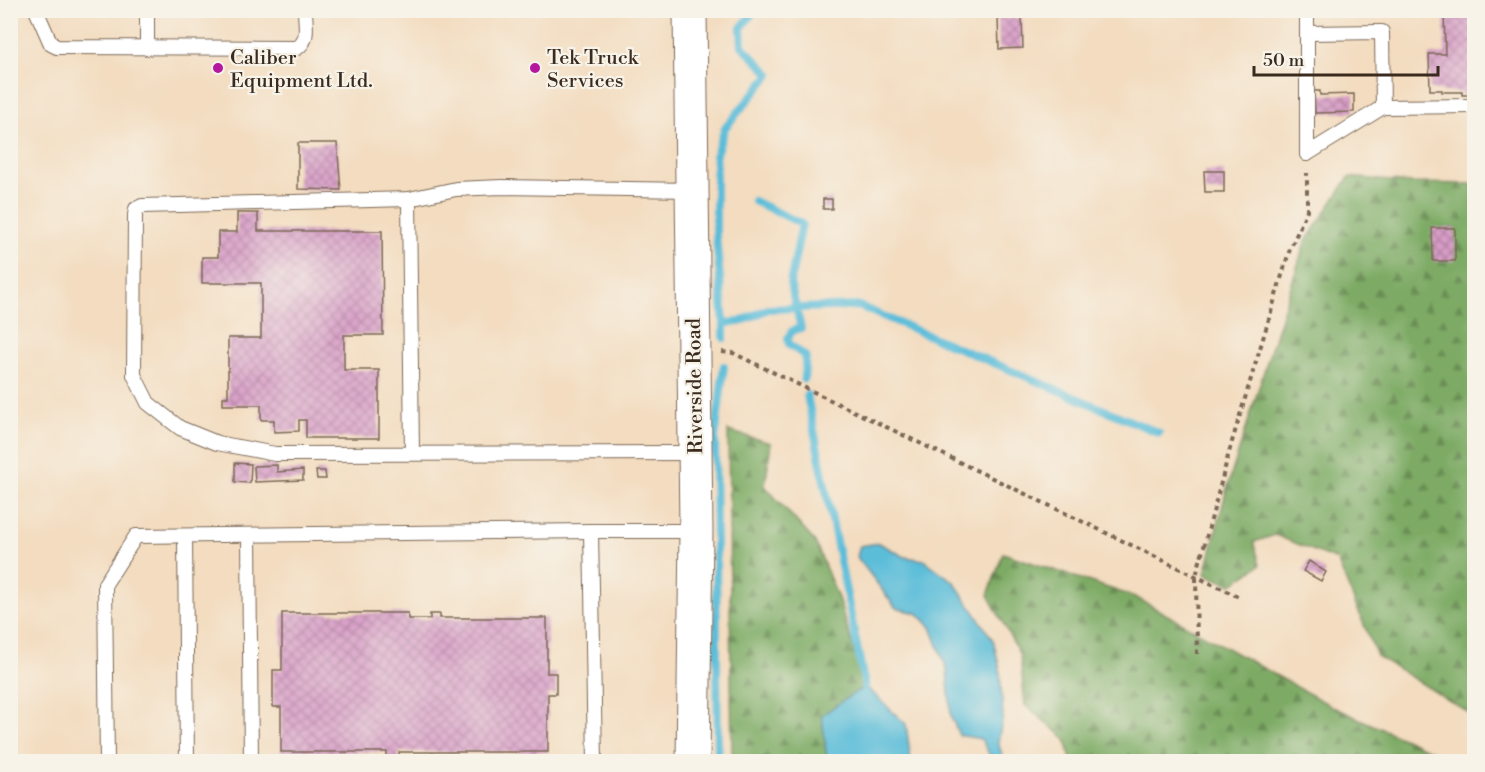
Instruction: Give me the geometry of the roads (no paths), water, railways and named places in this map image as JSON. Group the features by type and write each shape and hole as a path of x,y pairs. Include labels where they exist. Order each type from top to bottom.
{"street":[{"name":"Riverside Road","path":"690,10 696,531 693,762"}],"lane":[{"path":"36,10 51,44 57,47 147,48 297,48 306,40 305,10"},
{"path":"147,10 147,48"},
{"path":"460,10 514,10"},
{"path":"1307,10 1307,154 1383,107 1474,106"},
{"path":"1307,33 1382,32 1383,107"},
{"path":"693,190 501,187 456,189 409,199 142,206 136,209 135,215 134,375 148,403 180,428 217,443 275,454 695,453"},
{"path":"409,199 412,453"},
{"path":"591,531 595,762"},
{"path":"107,762 105,584 136,536 696,531"},
{"path":"249,535 251,762"},
{"path":"185,536 187,762"}],"water":[{"path":"879,543 905,557 924,560 954,582 993,640 1000,669 1003,715 998,742 1004,761 993,761 981,739 959,735 951,716 947,669 931,627 917,613 896,608 857,557 860,546"},
{"path":"865,686 906,724 911,761 827,761 822,715"}],"waterway":[{"path":"724,338 716,235 716,154 725,128 770,74 742,46 741,28 755,10"},
{"path":"754,201 802,224 790,283 801,328 792,331 788,338 789,344 806,357 804,379"},
{"path":"724,323 740,322 768,309 859,306 1159,433"},
{"path":"718,762 715,438 724,366"},
{"path":"807,395 865,686"}],"place":[{"name":"Caliber Equipment Ltd.","path":"218,68"},
{"name":"Tek Truck Services","path":"535,68"}]}
